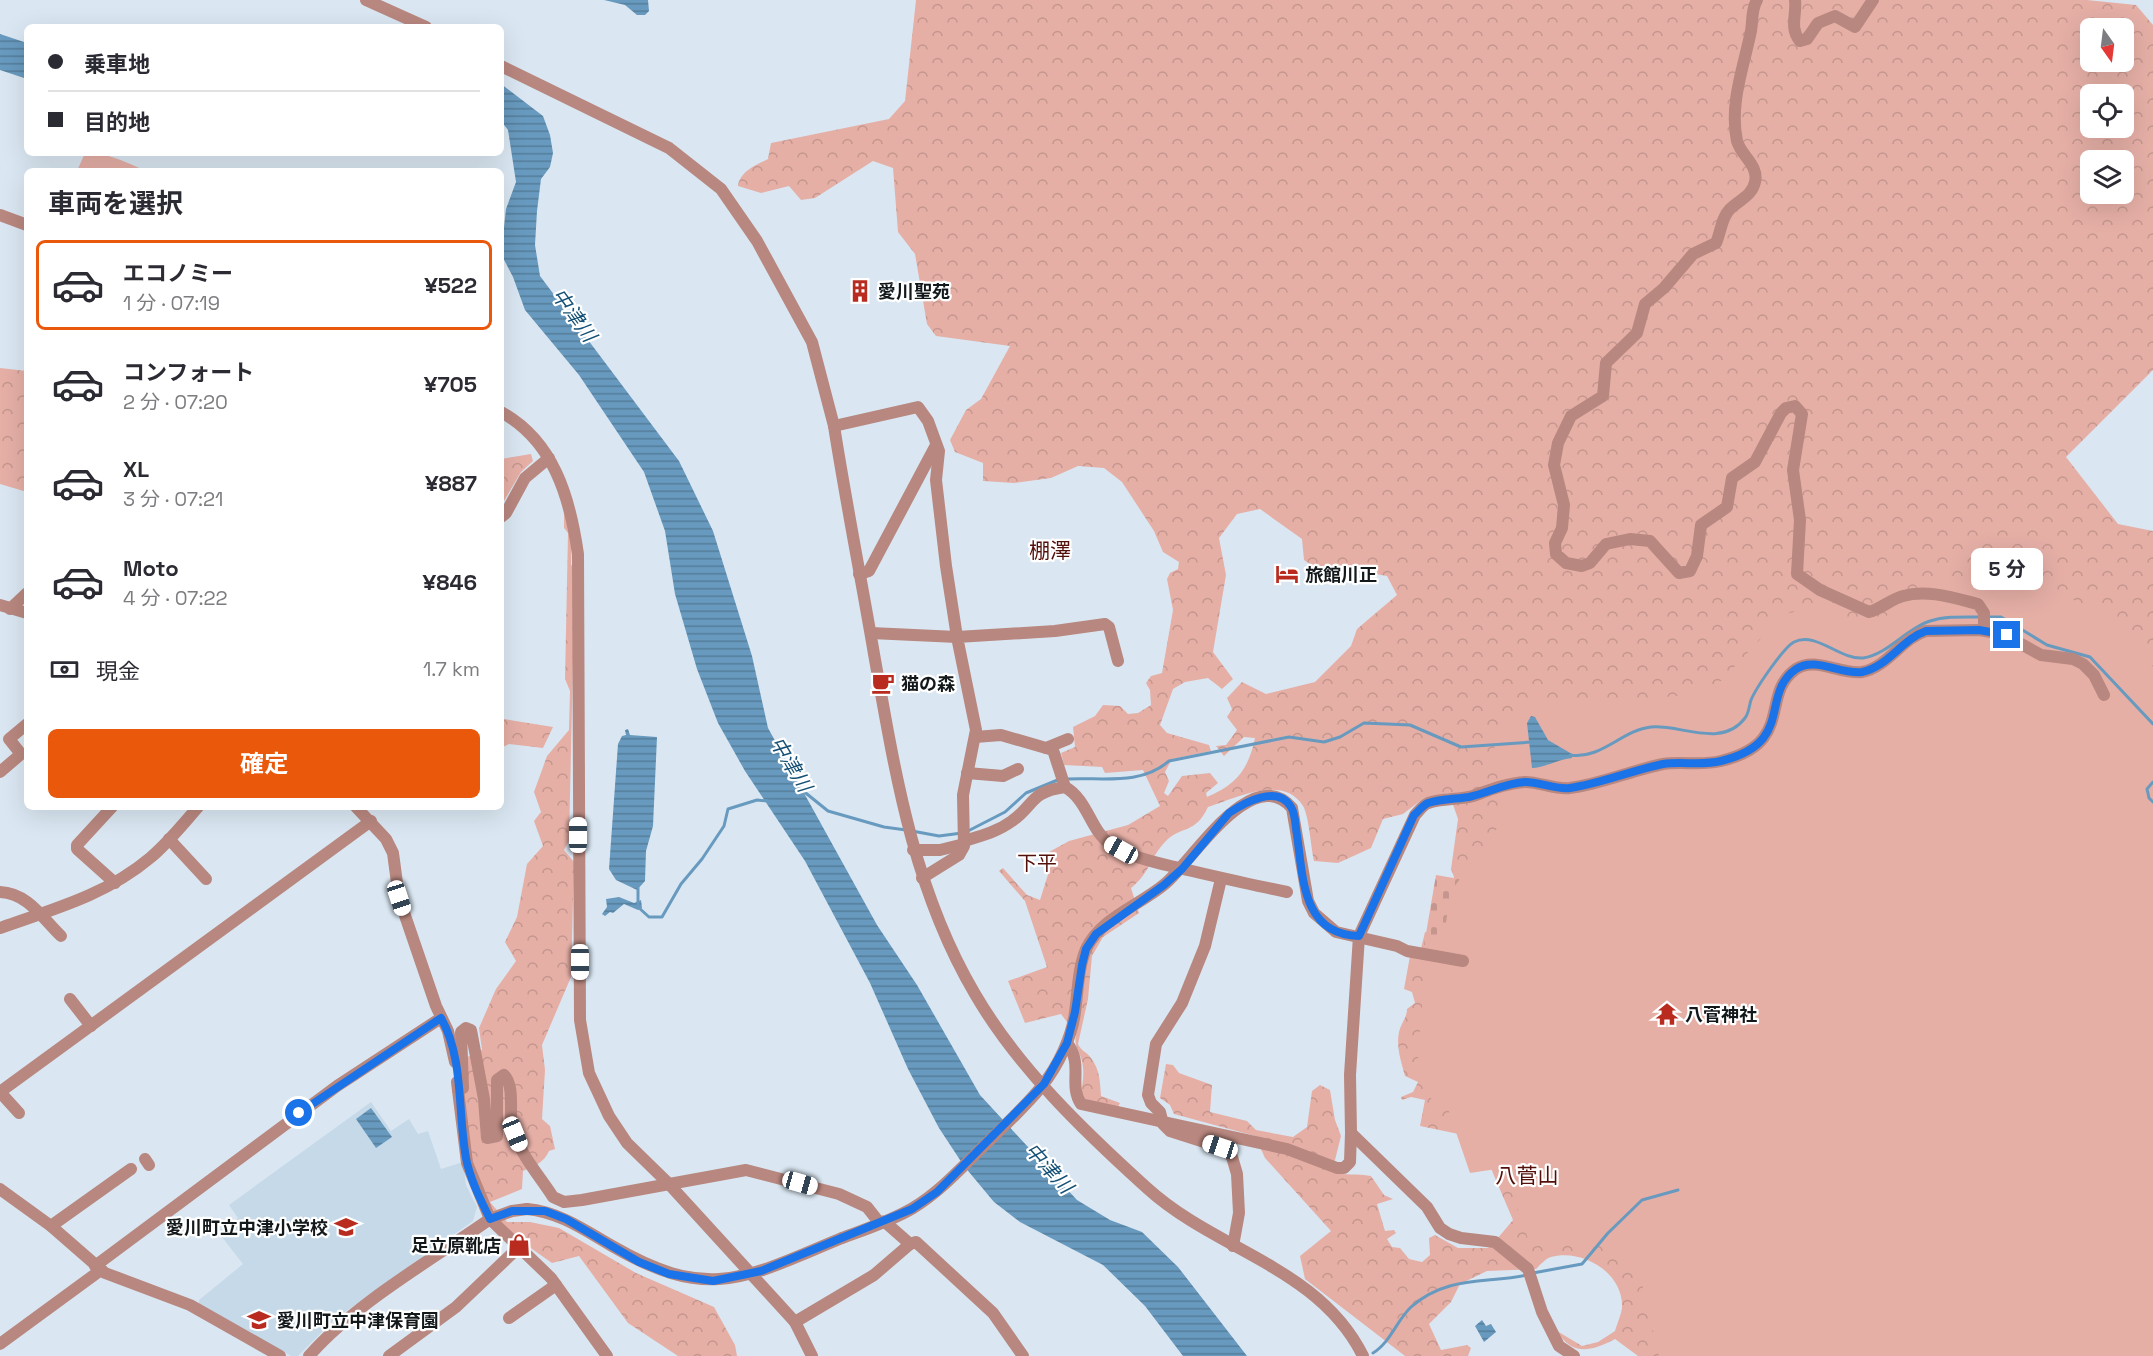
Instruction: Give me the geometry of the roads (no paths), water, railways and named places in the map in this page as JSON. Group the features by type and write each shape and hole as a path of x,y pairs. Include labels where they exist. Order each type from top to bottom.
{"street":[{"path":"366,0 419,24"},
{"path":"1757,0 1753,6 1752,28 1740,74 1737,104 1737,141 1753,168 1755,183 1749,194 1727,213 1716,243 1693,254 1664,288 1645,304 1640,312 1636,333 1606,363 1603,396 1567,421 1558,443 1555,460 1564,505 1562,528 1555,543 1556,554 1566,563 1582,566 1590,562 1606,544 1630,539 1645,540 1658,547 1674,570 1683,574 1690,571 1697,556 1701,525 1727,507 1732,478 1755,462 1782,413 1786,408 1795,406 1802,414 1793,470 1800,506 1800,532 1795,568 1800,578 1858,609 1869,612 1902,596 1923,594 1978,604 1984,622 2003,634 2048,657 2078,661 2090,668 2104,694"},
{"path":"1796,0 1793,14 1795,34 1800,41 1808,39 1818,23 1835,16 1855,27 1873,0"},
{"path":"504,67 669,148 721,189 757,241 802,319 821,367 834,426 907,828 922,878 956,960 976,997 1040,1089 1149,1190 1194,1225 1287,1274 1319,1299 1341,1323 1363,1356"},
{"path":"0,214 24,224"},
{"path":"834,426 918,407 928,421 939,451 936,480 946,566 975,737 963,795 964,841 959,855 922,878"},
{"path":"504,414 529,433 549,458 564,485 578,554 580,1020 583,1049 597,1093 615,1126 637,1154 668,1183 795,1322 812,1356"},
{"path":"860,574 869,571 936,445"},
{"path":"504,515 525,478 549,458"},
{"path":"3,607 24,595"},
{"path":"3,607 24,612"},
{"path":"1067,1043 1076,1059 1076,1095 1081,1104 1163,1124 1287,1149 1336,1168 1344,1168 1350,1162 1350,1075 1359,936 1414,815 1427,804 1472,796 1492,788 1527,782 1569,788 1666,763 1704,765 1725,760 1753,747 1767,736 1784,682 1798,668 1817,665 1860,672 1890,658 1919,633 1984,622"},
{"path":"871,633 957,637 1056,631 1105,624 1108,626 1118,662"},
{"path":"0,772 21,754 9,740 24,727"},
{"path":"975,737 1001,735 1053,750 1063,781 1084,806 1108,843 1142,859 1221,879 1287,892"},
{"path":"1046,748 1068,739"},
{"path":"967,773 1002,776 1018,769"},
{"path":"913,850 934,851 1000,829 1019,815 1036,796 1063,781"},
{"path":"309,1356 324,1338 350,1316 490,1219 512,1211 527,1209 545,1211 566,1219 639,1262 669,1274 713,1281 739,1277 885,1222 937,1192 1040,1089 1067,1043 1086,949 1096,934 1164,885 1182,869 1229,813 1255,799 1265,796 1279,798 1292,808 1304,886 1314,913 1336,932 1359,936 1407,951 1463,961"},
{"path":"109,810 77,845 77,849 115,883"},
{"path":"0,928 78,902 115,883 153,856 195,810"},
{"path":"359,810 386,839 393,853 399,898 450,1038 467,1163 475,1187 490,1219 556,1285 607,1356"},
{"path":"19,1113 0,1092 223,930 270,892 371,821"},
{"path":"169,839 206,879"},
{"path":"1221,879 1206,946 1182,1003 1156,1044 1149,1098 1160,1112 1163,1124 1170,1131 1220,1147 1232,1157 1237,1174 1239,1212 1233,1245"},
{"path":"0,892 12,892 41,913 61,936"},
{"path":"70,999 90,1026"},
{"path":"0,1344 337,1086 441,1018"},
{"path":"458,1090 463,1088 460,1041 461,1032 466,1028 471,1030 484,1099 487,1138 497,1136 497,1080 504,1076 508,1082 515,1134 553,1197 564,1202 746,1170 839,1194 867,1207 878,1221 885,1222 910,1244"},
{"path":"1351,1133 1427,1207 1440,1228 1461,1238 1495,1242 1528,1269 1542,1312 1559,1346 1574,1356"},
{"path":"51,1226 131,1169"},
{"path":"0,1189 51,1226 98,1268 190,1305 280,1356"},
{"path":"795,1322 874,1275 910,1244 916,1242 993,1313 1023,1356"},
{"path":"389,1356 456,1307 518,1248"},
{"path":"515,1317 556,1285"}],"water":[{"path":"604,0 648,0 649,11 645,15 637,15 625,5"},
{"path":"0,34 24,42 24,78 0,70"},
{"path":"504,86 543,116 550,135 553,153 550,167 541,179 537,211 535,245 540,276 679,461 713,531 752,656 768,728 877,925 917,985 980,1095 1077,1200 1110,1220 1142,1232 1178,1267 1247,1356 1183,1356 1145,1306 1103,1265 1020,1222 994,1202 964,1166 939,1128 908,1069 870,983 805,861 745,771 718,723 697,669 675,594 665,531 644,472 579,375 525,310 504,260 506,209 516,182 508,130 504,125"},
{"path":"1531,716 1535,717 1548,740 1572,754 1572,758 1532,768 1527,723"},
{"path":"628,729 630,735 657,737 653,826 646,851 645,881 637,890 616,880 609,869 618,744 622,736 626,735 625,730"},
{"path":"619,897 634,903 641,900 642,908 638,910 624,904 613,913 610,912 605,916 602,914 607,907 606,899"},
{"path":"371,1108 392,1137 376,1148 356,1119"},
{"path":"1482,1320 1486,1326 1491,1324 1496,1332 1484,1342 1475,1326"}],"waterway":[{"path":"1570,755 1592,753 1630,733 1651,727 1713,734 1736,727 1746,716 1751,700 1764,678 1783,652 1794,642 1811,640 1846,655 1863,658 1880,652 1913,629 1930,621 1980,617"},
{"path":"1987,617 2001,617 2047,645 2090,657 2153,724"},
{"path":"1067,779 1133,777 1158,769 1169,761 1289,737 1324,742 1340,737 1364,723 1410,725 1461,747 1532,742"},
{"path":"968,831 1005,812 1026,793 1060,779"},
{"path":"2153,782 2147,789 2149,798 2153,802"},
{"name":"中津川","path":"802,790 828,811 884,827 906,830"},
{"path":"638,888 638,907 649,917 662,917 681,884 702,859 724,826 728,809 757,800 768,801"},
{"path":"912,831 939,836 962,833"},
{"path":"1533,1273 1582,1264 1608,1233 1642,1200 1678,1190"},
{"path":"1373,1353 1384,1343 1406,1312 1425,1297 1453,1285 1527,1275"}],"place":[{"name":"愛川聖苑","path":"860,291"},
{"name":"旅館川正","path":"1287,574"},
{"name":"猫の森","path":"883,683"},
{"name":"八菅神社","path":"1667,1014"},
{"name":"愛川町立中津小学校","path":"346,1227"},
{"name":"足立原靴店","path":"519,1245"},
{"name":"愛川町立中津保育園","path":"259,1320"}],"district":[{"name":"棚澤","path":"1050,550"},
{"name":"下平","path":"1037,863"},
{"name":"八菅山","path":"1527,1175"}]}
